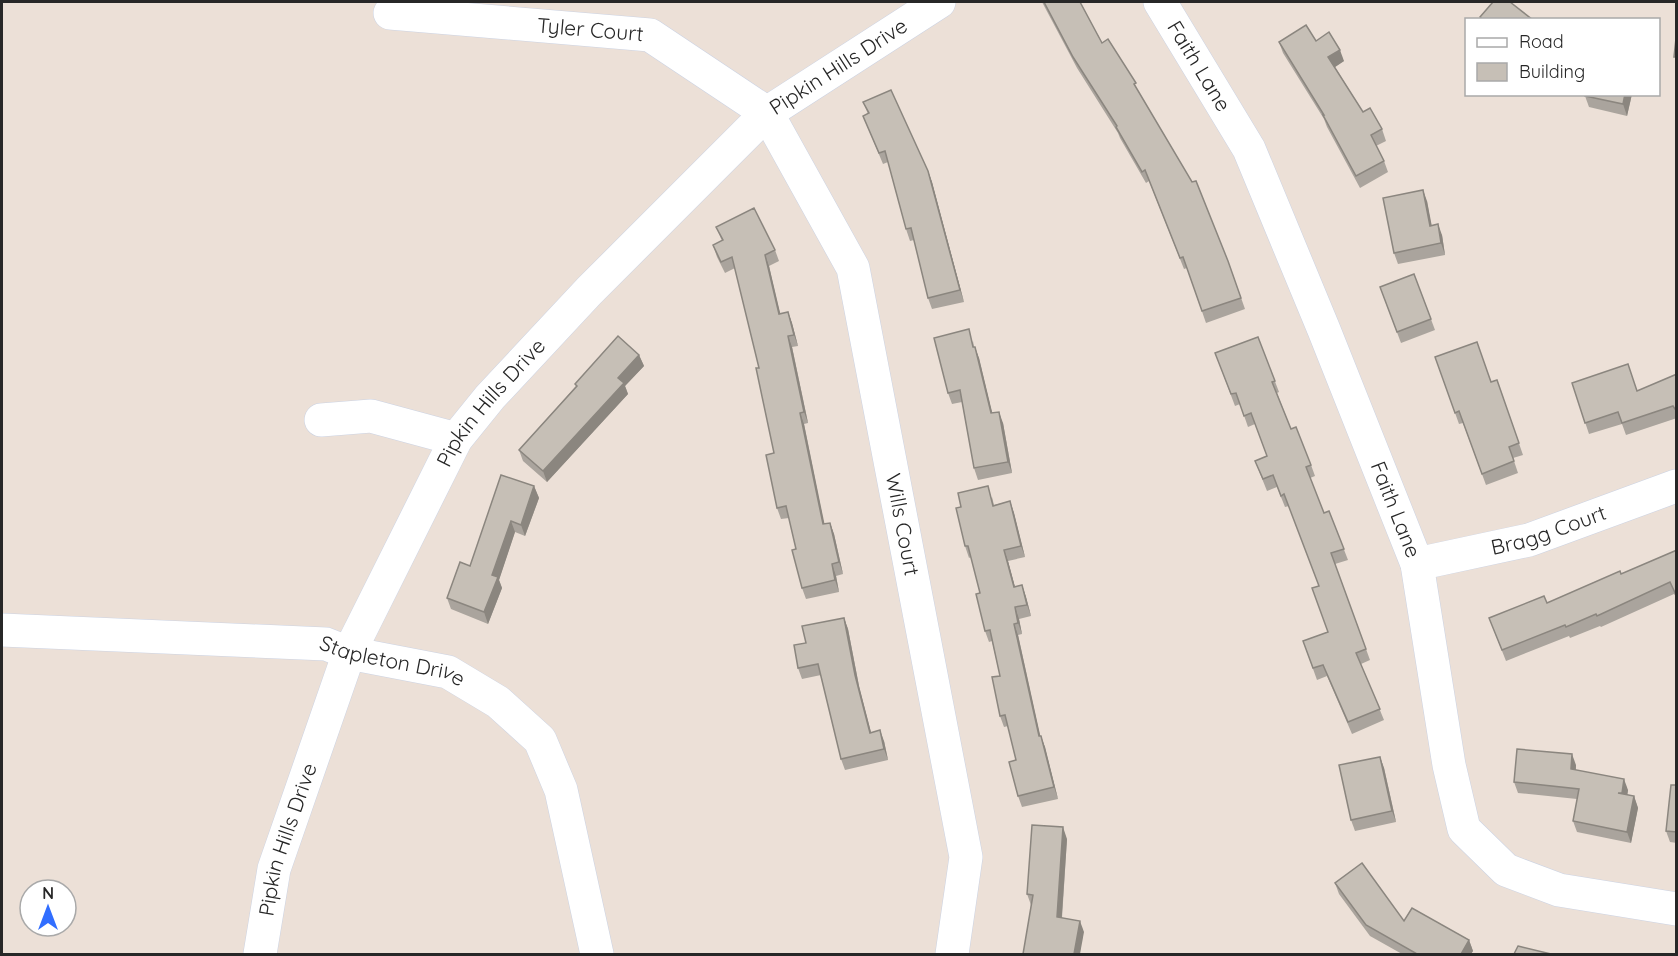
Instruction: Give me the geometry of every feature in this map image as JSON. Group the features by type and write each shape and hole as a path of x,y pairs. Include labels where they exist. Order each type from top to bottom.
{"street":[{"name":"Pipkin Hills Drive","path":"260,954 274,869 350,653 456,440 490,397 588,291 767,113 939,2"},
{"name":"Faith Lane","path":"1160,2 1249,149 1329,341 1417,564 1449,765 1464,829 1506,870 1559,890 1677,909"},
{"name":"Tyler Court","path":"390,13 650,35 767,113"},
{"name":"Wills Court","path":"767,113 853,268 966,857 952,954"},
{"path":"321,420 371,416 456,440"},
{"name":"Bragg Court","path":"1417,564 1529,540 1677,486"},
{"name":"Stapleton Drive","path":"2,630 326,644 350,653 448,672 498,702 540,740 561,790 597,954"}],"building":[{"path":"1044,2 1080,2 1102,43 1108,39 1136,83 1134,84 1192,182 1196,181 1241,298 1202,311 1183,257 1180,258 1145,170 1142,172 1117,126 1073,57"},
{"path":"1493,2 1510,2 1530,18 1481,18"},
{"path":"1306,25 1316,41 1329,32 1340,50 1328,57 1363,112 1370,108 1382,129 1371,135 1384,161 1356,176 1324,115 1279,42"},
{"path":"1677,29 1677,57 1674,57"},
{"path":"891,90 928,171 960,290 928,298 911,228 906,229 885,151 879,153 863,116 869,113 863,102"},
{"path":"1585,96 1625,96 1623,104"},
{"path":"1423,190 1430,226 1438,224 1441,243 1394,253 1383,198"},
{"path":"754,208 775,250 765,255 779,314 788,312 794,335 788,336 804,412 800,413 823,524 830,523 839,562 832,564 835,580 802,588 792,550 796,549 786,506 777,508 766,455 774,453 756,368 759,368 732,257 721,262 713,245 723,240 716,227"},
{"path":"1414,274 1431,319 1397,332 1380,287"},
{"path":"969,329 991,413 999,412 1008,462 974,468 960,390 948,393 934,338"},
{"path":"618,336 639,355 618,378 624,383 543,471 519,450 577,386 575,384"},
{"path":"1258,337 1275,381 1272,382 1291,429 1296,427 1311,465 1306,467 1324,513 1329,511 1344,549 1331,553 1366,649 1356,653 1380,709 1348,722 1323,665 1313,668 1303,641 1328,632 1312,588 1319,586 1284,494 1281,496 1273,475 1263,479 1255,461 1267,456 1251,413 1244,416 1236,393 1231,394 1215,353"},
{"path":"1477,342 1491,382 1497,380 1519,443 1509,447 1514,461 1482,474 1459,411 1455,413 1435,357"},
{"path":"1628,364 1637,391 1677,374 1677,408 1673,406 1622,423 1618,412 1585,423 1572,383"},
{"path":"501,475 534,486 521,525 511,521 492,575 498,577 484,612 447,598 460,562 470,566"},
{"path":"988,486 993,506 1010,501 1021,546 1004,550 1014,587 1022,585 1027,605 1015,607 1018,623 1014,624 1039,736 1041,736 1054,787 1018,796 1009,762 1016,760 1005,715 1000,716 992,677 1000,676 990,630 985,631 976,594 980,593 956,508 961,507 958,493"},
{"path":"1677,550 1677,597 1670,582 1597,616 1596,614 1566,627 1565,625 1502,650 1489,618 1544,596 1547,603 1620,571 1621,574"},
{"path":"844,618 855,675 870,733 880,730 884,749 841,759 818,664 798,668 794,645 806,643 802,626"},
{"path":"1517,749 1572,754 1571,769 1624,779 1622,793 1618,793 1634,796 1627,832 1573,821 1579,789 1514,782"},
{"path":"1380,757 1392,811 1351,820 1339,765"},
{"path":"1671,785 1677,785 1677,832 1666,831"},
{"path":"1032,825 1063,827 1057,917 1080,921 1074,954 1023,954 1033,895 1027,894"},
{"path":"1362,863 1404,921 1412,908 1469,940 1461,954 1417,954 1366,925 1335,883"},
{"path":"1518,946 1551,954 1514,954"}]}
